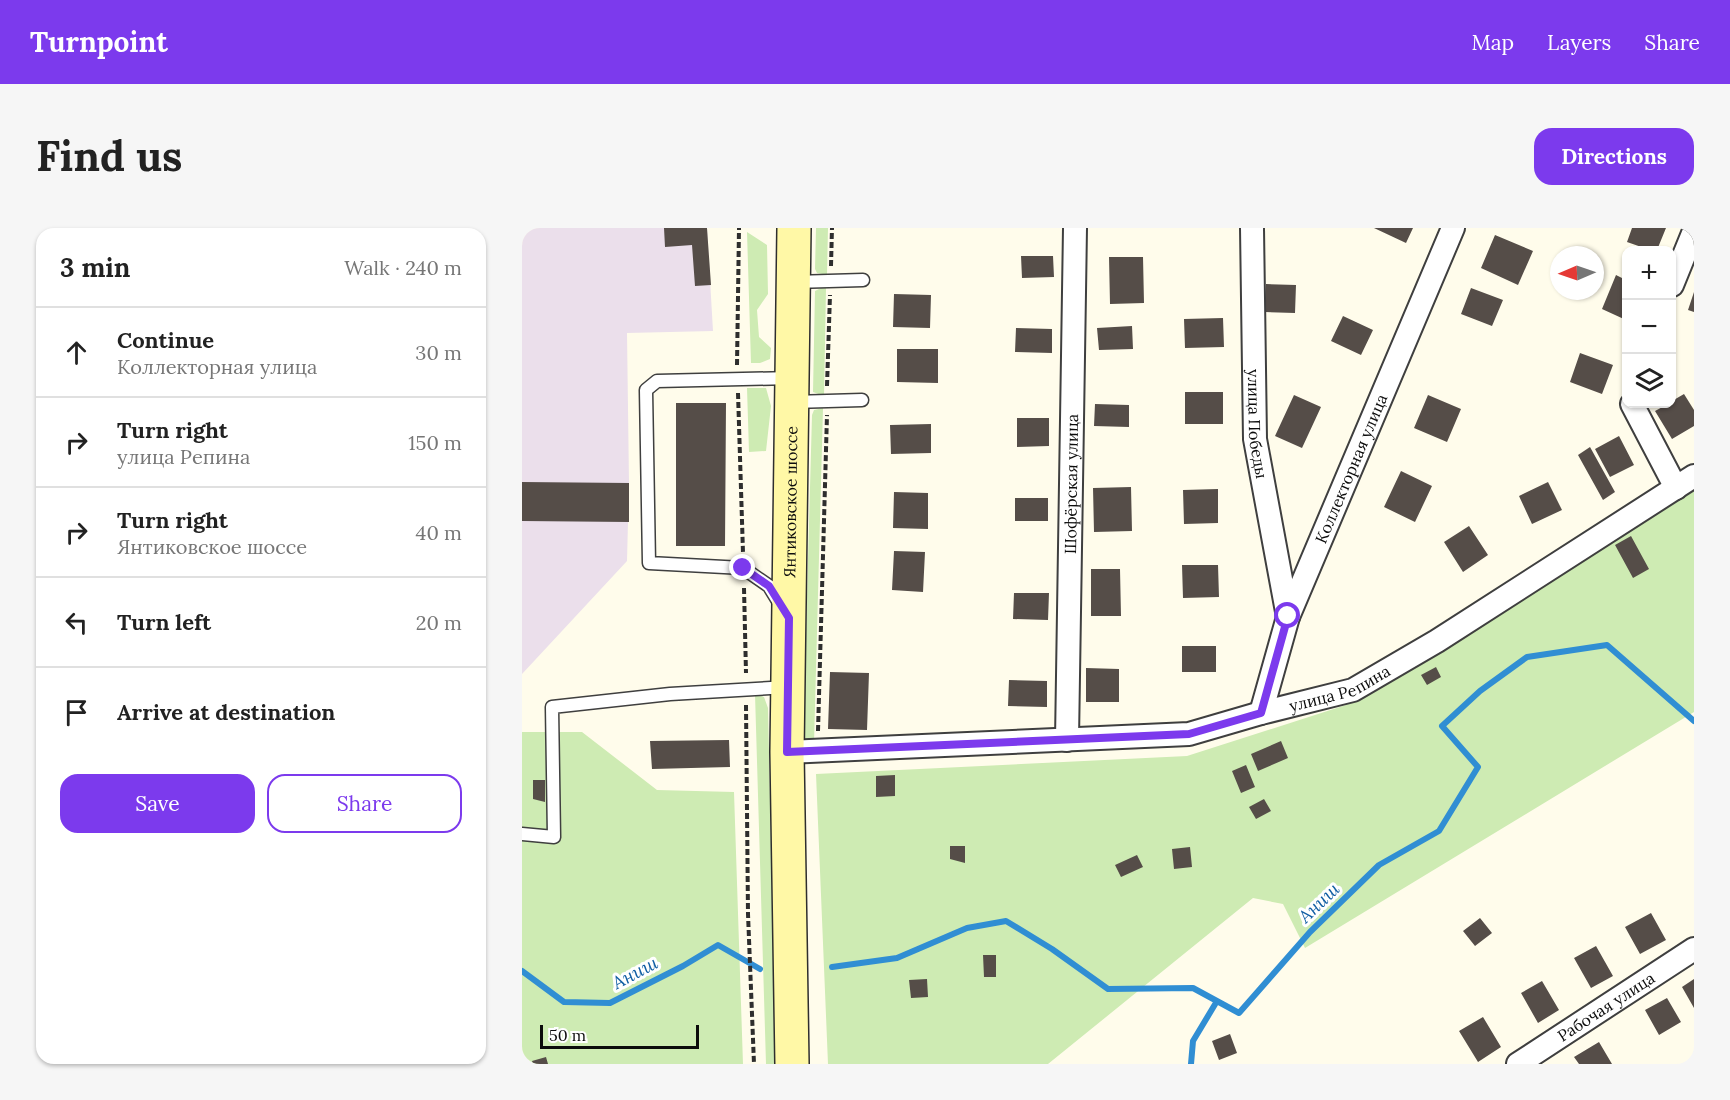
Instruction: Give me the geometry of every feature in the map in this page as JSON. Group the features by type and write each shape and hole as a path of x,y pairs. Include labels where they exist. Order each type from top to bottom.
{"main road":[{"name":"Янтиковское шоссе","path":"792,1064 802,751 788,687 794,228"}],"street":[{"name":"Шофёрская улица","path":"1067,740 1075,228"},
{"name":"улица Победы","path":"1252,228 1255,439 1288,616"},
{"name":"Коллекторная улица","path":"1261,713 1288,616 1453,228"},
{"path":"1676,273 1694,231"},
{"path":"1635,408 1685,482"},
{"name":"улица Репина","path":"802,751 1189,734 1353,690 1437,641 1685,482"},
{"name":"Рабочая улица","path":"1518,1064 1694,949"}],"lane":[{"path":"793,282 863,280"},
{"path":"789,618 769,586 743,568 649,563 645,390 657,381 792,390 827,401 862,400"},
{"path":"522,834 554,837 552,707 670,694 788,687"}],"path":[{"path":"802,751 827,401 832,228"},
{"path":"748,914 754,1064"}],"shaded area":[{"path":"522,228 707,228 713,331 627,333 629,483 627,561 522,674"}],"green space":[{"path":"816,228 828,228 827,275 817,273 815,269"},
{"path":"747,232 767,245 768,294 757,310 759,337 771,348 770,359 760,363 751,363"},
{"path":"826,288 824,396 813,392 815,291"},
{"path":"747,388 766,388 771,406 766,451 749,452"},
{"path":"823,408 814,744 803,741 812,415 814,410"},
{"path":"1694,488 1694,712 1305,948 1283,904 1253,898 1048,1064 828,1064 816,774 1187,756 1346,705"},
{"path":"755,694 764,697 768,708 776,1064 766,1064"},
{"path":"522,732 582,732 657,790 734,792 743,1064 522,1064"}],"building":[{"path":"664,228 707,228 711,285 695,286 692,245 665,247"},
{"path":"1374,228 1413,228 1406,243"},
{"path":"1632,228 1666,228 1659,246 1638,246 1627,242"},
{"path":"1495,235 1533,251 1518,285 1481,268"},
{"path":"1021,256 1053,256 1054,277 1022,278"},
{"path":"1109,257 1143,257 1144,303 1110,304"},
{"path":"1616,275 1622,278 1622,318 1602,309"},
{"path":"1266,284 1296,285 1295,313 1265,312"},
{"path":"1471,288 1503,300 1492,326 1461,314"},
{"path":"1694,292 1694,312 1688,310"},
{"path":"894,294 931,295 930,328 893,327"},
{"path":"1343,316 1373,330 1361,355 1331,341"},
{"path":"1223,318 1224,347 1185,348 1184,319"},
{"path":"1132,326 1133,349 1099,350 1097,328"},
{"path":"1016,328 1052,329 1052,353 1015,352"},
{"path":"897,349 938,349 938,383 897,382"},
{"path":"1580,353 1613,365 1602,394 1570,382"},
{"path":"1185,392 1223,392 1223,424 1185,424"},
{"path":"1684,394 1694,410 1694,426 1672,439 1655,411 1661,408 1676,408 1676,399"},
{"path":"1294,395 1321,407 1302,448 1275,436"},
{"path":"1428,395 1461,409 1447,442 1414,428"},
{"path":"676,403 726,403 725,546 676,546"},
{"path":"1095,404 1129,405 1129,427 1094,426"},
{"path":"1017,418 1049,418 1049,446 1017,447"},
{"path":"931,424 931,453 891,454 890,425"},
{"path":"1619,436 1634,465 1610,477 1595,449"},
{"path":"1590,447 1615,492 1603,500 1578,455"},
{"path":"1401,471 1432,486 1415,522 1384,507"},
{"path":"522,482 629,483 629,522 522,521"},
{"path":"1548,482 1562,510 1532,524 1519,496"},
{"path":"1131,487 1132,531 1094,532 1093,488"},
{"path":"1218,489 1218,523 1184,524 1183,490"},
{"path":"894,492 928,493 928,529 893,528"},
{"path":"1015,498 1048,498 1048,521 1015,521"},
{"path":"1469,526 1488,555 1463,572 1444,542"},
{"path":"1631,536 1649,569 1633,578 1615,545"},
{"path":"894,551 925,552 923,592 892,590"},
{"path":"1182,565 1218,565 1219,597 1183,598"},
{"path":"1091,569 1120,569 1121,616 1091,616"},
{"path":"1014,593 1049,593 1048,620 1013,619"},
{"path":"1182,646 1216,646 1216,672 1182,672"},
{"path":"1436,667 1441,677 1427,685 1421,675"},
{"path":"1086,668 1119,669 1119,702 1086,702"},
{"path":"830,672 869,673 867,730 828,729"},
{"path":"1009,680 1047,681 1047,707 1008,706"},
{"path":"729,740 730,767 652,769 650,741"},
{"path":"1281,741 1288,758 1258,771 1251,754"},
{"path":"1246,765 1255,787 1241,793 1232,771"},
{"path":"895,775 895,796 876,797 876,776"},
{"path":"533,780 545,780 545,802 533,799"},
{"path":"1264,799 1271,811 1256,819 1249,807"},
{"path":"950,846 965,846 965,863 950,859"},
{"path":"1190,847 1192,867 1174,869 1172,849"},
{"path":"1137,855 1143,867 1121,877 1115,865"},
{"path":"1651,913 1666,940 1640,954 1625,927"},
{"path":"1480,918 1492,933 1475,946 1463,931"},
{"path":"1596,946 1613,976 1591,988 1574,958"},
{"path":"983,955 996,955 996,977 984,977"},
{"path":"927,979 928,997 911,998 909,980"},
{"path":"1694,979 1694,1008 1682,987"},
{"path":"1542,981 1559,1010 1538,1023 1521,993"},
{"path":"1667,998 1681,1022 1659,1035 1645,1010"},
{"path":"1483,1017 1501,1047 1478,1062 1459,1031"},
{"path":"1230,1034 1237,1053 1219,1060 1212,1041"},
{"path":"1599,1042 1612,1064 1579,1064 1574,1057"},
{"path":"546,1057 548,1064 533,1064 532,1061"}],"waterway":[{"name":"Аниш","path":"832,967 897,958 967,928 1006,921 1052,949 1108,989 1193,988 1239,1013 1310,932 1379,865 1439,831 1478,767 1442,726 1480,691 1527,657 1607,645 1694,721"},
{"name":"Аниш","path":"522,971 564,1002 610,1003 683,966 718,945 760,969"},
{"path":"1191,1064 1193,1041 1217,1001"}],"route":[{"path":"743,568 769,586 789,618 787,752 1189,734 1261,713 1288,616"}]}
